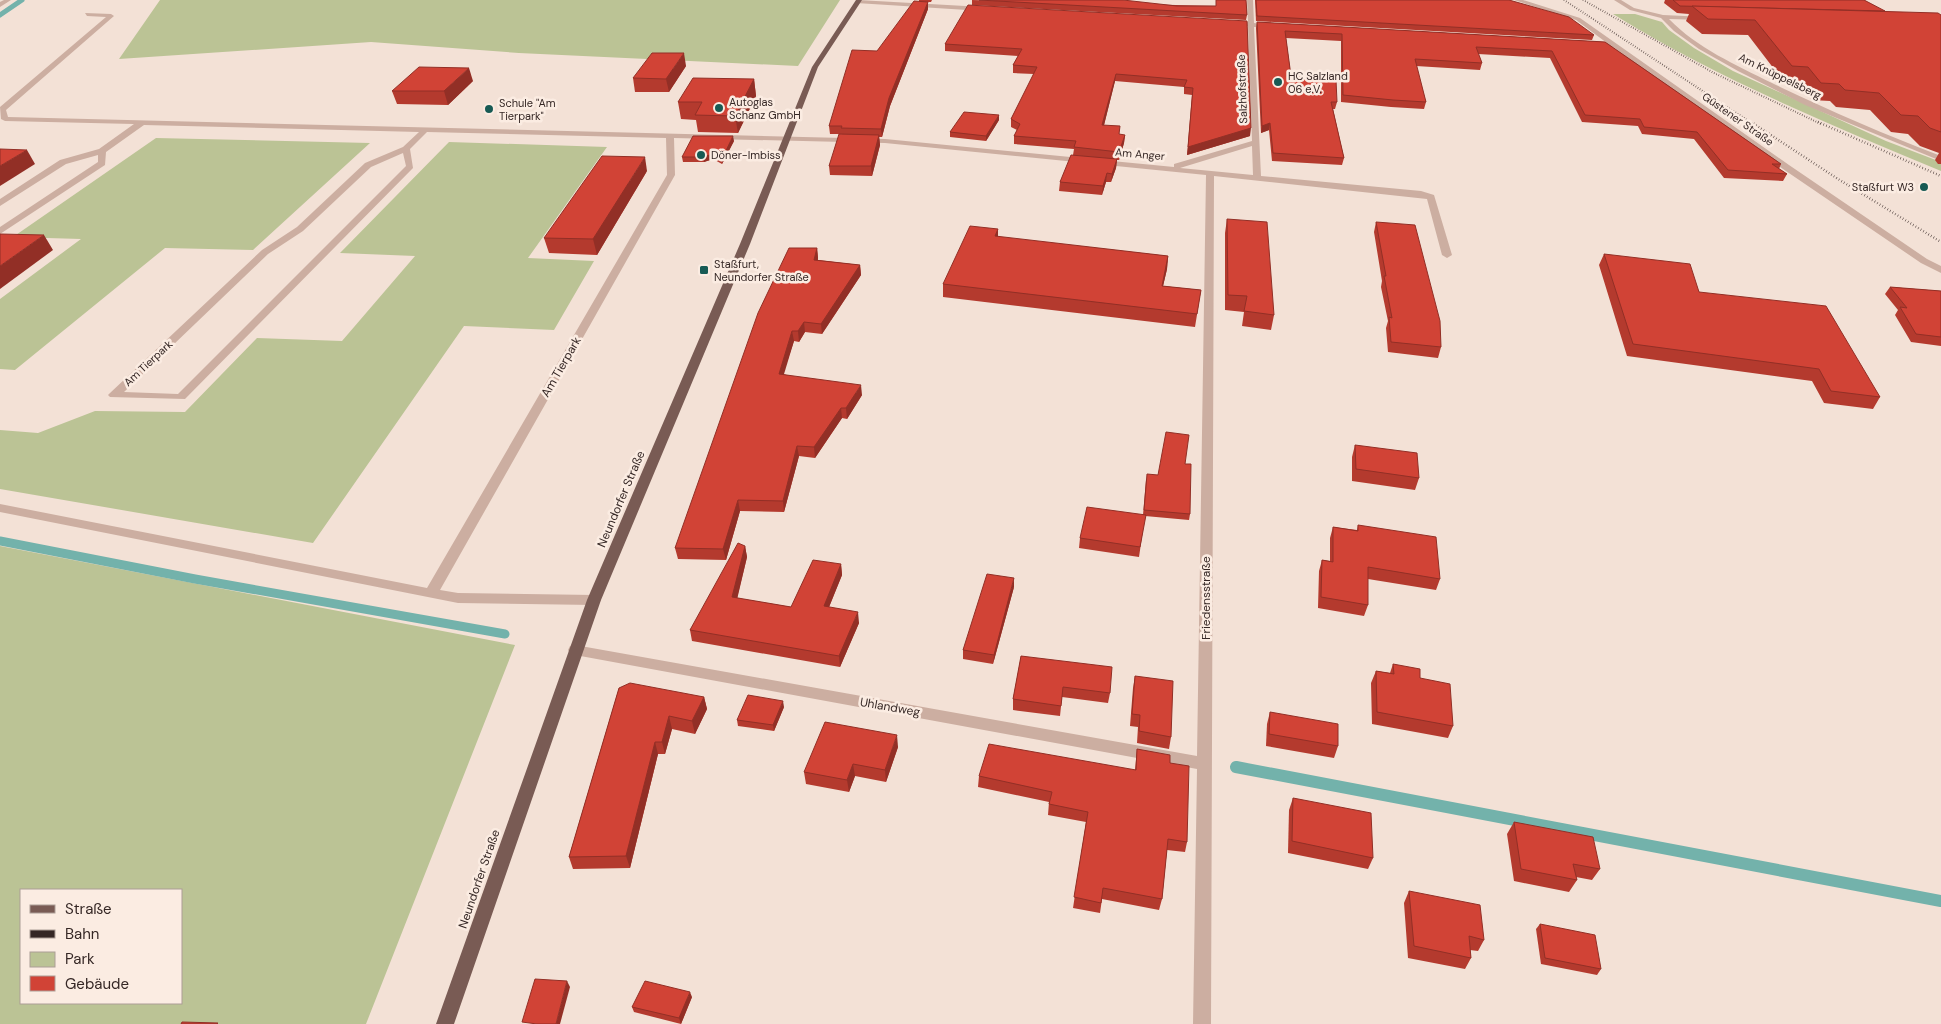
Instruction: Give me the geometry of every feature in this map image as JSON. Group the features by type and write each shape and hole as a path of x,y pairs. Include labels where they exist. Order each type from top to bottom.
{"main road":[{"name":"Neundorfer Straße","path":"445,1024 594,600 745,244 815,67 858,1"}],"street":[{"path":"0,6 8,0"},
{"name":"Salzhofstraße","path":"1250,0 1257,178"},
{"name":"Güstener Straße","path":"1517,0 1578,19 1786,167 1924,261 1941,270"},
{"name":"Am Knüppelsberg","path":"1617,0 1632,9 1663,17 1676,30 1701,48 1740,70 1808,103 1941,159"},
{"path":"858,1 995,10"},
{"path":"87,14 111,16 2,109 5,120 786,138"},
{"path":"1663,17 1712,18"},
{"path":"1222,23 1280,26"},
{"path":"1584,44 1615,45"},
{"path":"0,203 62,162 102,151 141,124"},
{"name":"Am Tierpark","path":"406,149 410,166 182,397 114,395 265,252 300,229 368,165 406,149 425,130"},
{"name":"Am Tierpark","path":"431,593 671,175 670,136"},
{"name":"Am Anger","path":"786,138 885,141 1421,194 1431,197 1447,255"},
{"path":"1168,168 1256,142"},
{"path":"0,232 102,163 102,151"},
{"name":"Friedensstraße","path":"1202,1024 1210,172"},
{"path":"0,508 458,598 594,600"},
{"name":"Uhlandweg","path":"575,650 1205,764"}],"green space":[{"path":"160,0 840,0 798,66 519,53 371,42 119,59"},
{"path":"1613,14 1635,14 1662,22 1669,30 1694,48 1733,71 1886,141 1941,162 1941,171 1774,99 1692,59"},
{"path":"156,138 370,143 253,250 165,248 15,370 0,369 0,299 81,239 13,237"},
{"path":"449,142 607,147 528,258 594,261 554,330 464,326 313,543 0,489 0,430 38,433 95,411 185,412 257,338 342,341 415,256 340,253"},
{"path":"0,546 515,645 366,1024 0,1024"}],"building":[{"path":"979,0 1123,0 1177,6 1216,6 1216,0 1246,0 1247,15"},
{"path":"1256,0 1509,0 1569,17 1594,35 1257,16"},
{"path":"1673,0 1864,0 1885,11 1680,6"},
{"path":"914,1 928,2 889,98 881,129 829,126 852,50 877,51"},
{"path":"968,5 1247,21 1251,128 1188,147 1193,88 1184,87 1187,80 1116,74 1102,125 1120,126 1119,134 1125,135 1119,152 1074,147 1076,141 1014,136 1020,124 1011,119 1037,67 1013,65 1022,49 945,44"},
{"path":"1692,6 1938,13 1941,15 1941,132 1930,128 1918,116 1901,115 1879,93 1845,90 1839,84 1821,83 1808,67 1792,66 1755,20 1708,19"},
{"path":"1257,22 1605,42 1781,164 1772,164 1787,174 1728,170 1697,132 1644,127 1640,119 1585,115 1552,51 1476,47 1482,63 1415,59 1426,102 1393,100 1343,95 1342,34 1285,31 1291,76 1336,80 1337,102 1331,102 1344,158 1273,153 1270,123 1262,126"},
{"path":"652,53 684,53 666,79 633,78"},
{"path":"419,67 469,68 444,91 392,91"},
{"path":"693,78 754,79 735,116 695,115 702,102 678,102"},
{"path":"964,112 999,115 986,136 950,132"},
{"path":"839,134 879,135 871,166 829,166"},
{"path":"693,136 733,136 722,159 713,154 703,157 682,157"},
{"path":"0,149 27,150 0,166"},
{"path":"1071,155 1117,159 1112,174 1107,173 1103,186 1060,182"},
{"path":"602,156 645,157 593,239 544,238"},
{"path":"1227,219 1267,222 1274,315 1244,311 1247,296 1228,295"},
{"path":"1376,222 1415,225 1440,321 1441,347 1391,342 1389,317 1392,318"},
{"path":"970,226 998,229 995,236 1168,256 1162,286 1201,290 1197,314 943,284"},
{"path":"0,234 44,235 0,266"},
{"path":"789,248 817,248 814,260 860,265 821,324 804,322 798,331 792,331 779,374 861,385 846,408 841,408 814,447 797,446 783,501 738,500 723,549 675,548 758,313"},
{"path":"1604,254 1690,264 1699,292 1826,306 1880,397 1831,391 1819,369 1633,344"},
{"path":"1890,287 1941,291 1941,337 1916,334 1900,307 1907,308"},
{"path":"1166,432 1189,435 1185,464 1191,464 1190,514 1144,510 1147,474 1158,475"},
{"path":"1355,445 1417,453 1419,478 1356,469"},
{"path":"1087,507 1146,515 1140,547 1080,538"},
{"path":"1358,525 1436,537 1440,579 1368,567 1368,605 1321,597 1322,560 1333,562 1333,527 1358,531"},
{"path":"738,543 745,546 732,597 791,607 813,560 841,564 824,606 858,612 839,656 690,630"},
{"path":"987,574 1014,578 994,655 963,650"},
{"path":"1021,656 1112,667 1110,693 1063,687 1061,706 1013,699"},
{"path":"1393,664 1420,669 1420,678 1450,684 1453,726 1377,712 1376,671 1394,674"},
{"path":"1135,676 1173,681 1171,737 1139,731 1140,715 1132,714"},
{"path":"630,683 704,697 692,721 669,716 662,742 655,742 626,856 569,857 619,688"},
{"path":"748,695 783,701 773,725 737,720"},
{"path":"1270,712 1338,724 1338,746 1269,734"},
{"path":"825,722 897,735 885,770 853,764 847,780 804,772"},
{"path":"989,744 1136,770 1137,749 1170,755 1170,763 1189,766 1187,842 1168,839 1162,899 1103,888 1101,903 1074,897 1088,812 1049,804 1052,792 979,776"},
{"path":"1293,798 1371,813 1373,858 1292,841"},
{"path":"1514,822 1593,837 1600,869 1573,864 1577,880 1521,869"},
{"path":"1409,891 1480,905 1484,940 1469,936 1471,958 1414,946"},
{"path":"1540,924 1595,935 1601,969 1545,958"},
{"path":"535,979 567,981 556,1024 522,1022"},
{"path":"645,981 690,992 679,1018 632,1007"},
{"path":"182,1022 218,1023 181,1024"}],"waterway":[{"path":"0,15 22,0"},
{"path":"0,541 195,579 505,634"},
{"path":"1236,767 1941,901"}],"railway":[{"path":"1564,0 1753,124"},
{"path":"1583,0 1714,73 1821,124"},
{"path":"1751,122 1838,179 1941,242"},
{"path":"1818,122 1941,176"}],"place":[{"name":"HC Salzland 06 e.V.","path":"1278,82"},
{"name":"Autoglas Schanz GmbH","path":"719,108"},
{"name":"Schule \"Am Tierpark\"","path":"489,109"},
{"name":"Döner-Imbiss","path":"701,155"},
{"name":"Staßfurt W3","path":"1924,187"},
{"name":"Staßfurt, Neundorfer Straße","path":"704,270"}]}
